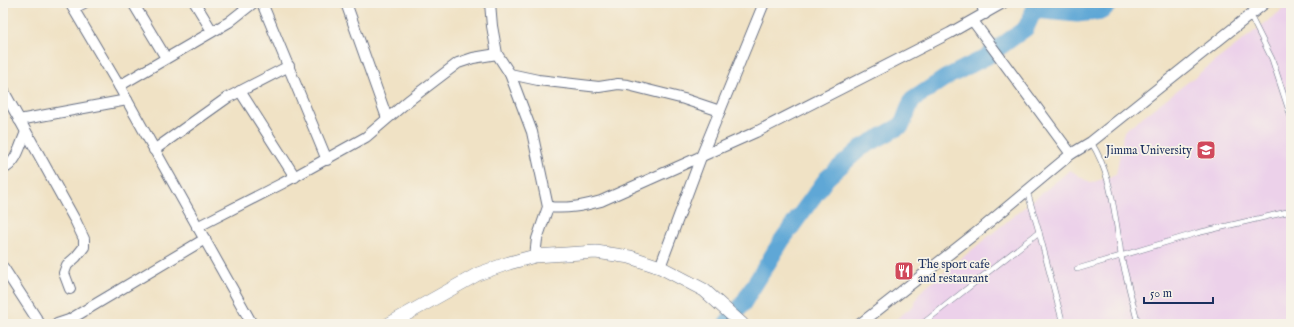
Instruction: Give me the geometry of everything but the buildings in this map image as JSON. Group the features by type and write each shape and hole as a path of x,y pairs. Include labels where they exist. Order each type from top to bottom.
{"street":[{"path":"84,3 72,6 127,100 252,324"},
{"path":"133,3 166,58"},
{"path":"195,3 212,31"},
{"path":"119,86 229,22 253,3"},
{"path":"262,3 289,66 326,160"},
{"path":"346,3 387,118"},
{"path":"490,3 497,54 510,74 532,132 548,207 537,239 535,256"},
{"path":"981,3 986,14"},
{"path":"548,207 567,208 601,201 701,157 756,132 973,21 1003,3"},
{"path":"860,324 975,234 1071,154 1090,142 1265,3"},
{"path":"660,267 761,4"},
{"path":"973,21 1071,154"},
{"path":"198,227 326,160 366,137 408,100 458,63 474,58 497,54"},
{"path":"154,150 227,98 289,66"},
{"path":"510,74 538,80 599,87 618,84 628,85 684,99 720,111"},
{"path":"3,90 84,239 84,247 67,265 64,273 70,289"},
{"path":"240,91 295,176"},
{"path":"19,120 127,100"},
{"path":"3,169 8,167 14,161 26,132"},
{"path":"57,324 69,320 205,239"},
{"path":"389,324 478,274 509,263 535,256 596,252 630,257 660,267 707,293 742,324"},
{"path":"3,267 40,324"}],"lane":[{"path":"1250,15 1272,59 1291,118"},
{"path":"1090,142 1098,153 1109,184 1121,256 1138,324"},
{"path":"1027,191 1063,324"},
{"path":"1077,269 1197,234 1291,211"},
{"path":"922,324 1039,232"}],"shaded area":[{"name":"Jimma University","path":"1291,3 1291,324 890,324 913,306 919,293 1070,170 1090,183 1116,175 1124,131"}],"waterway":[{"path":"726,324 742,305 782,240 827,178 861,148 902,125 912,100 945,78 986,57 1026,28 1034,10 1077,14 1102,11 1110,3"}],"place":[{"name":"Jimma University","path":"1206,150"},
{"name":"The sport cafe and restaurant","path":"904,271"}]}
